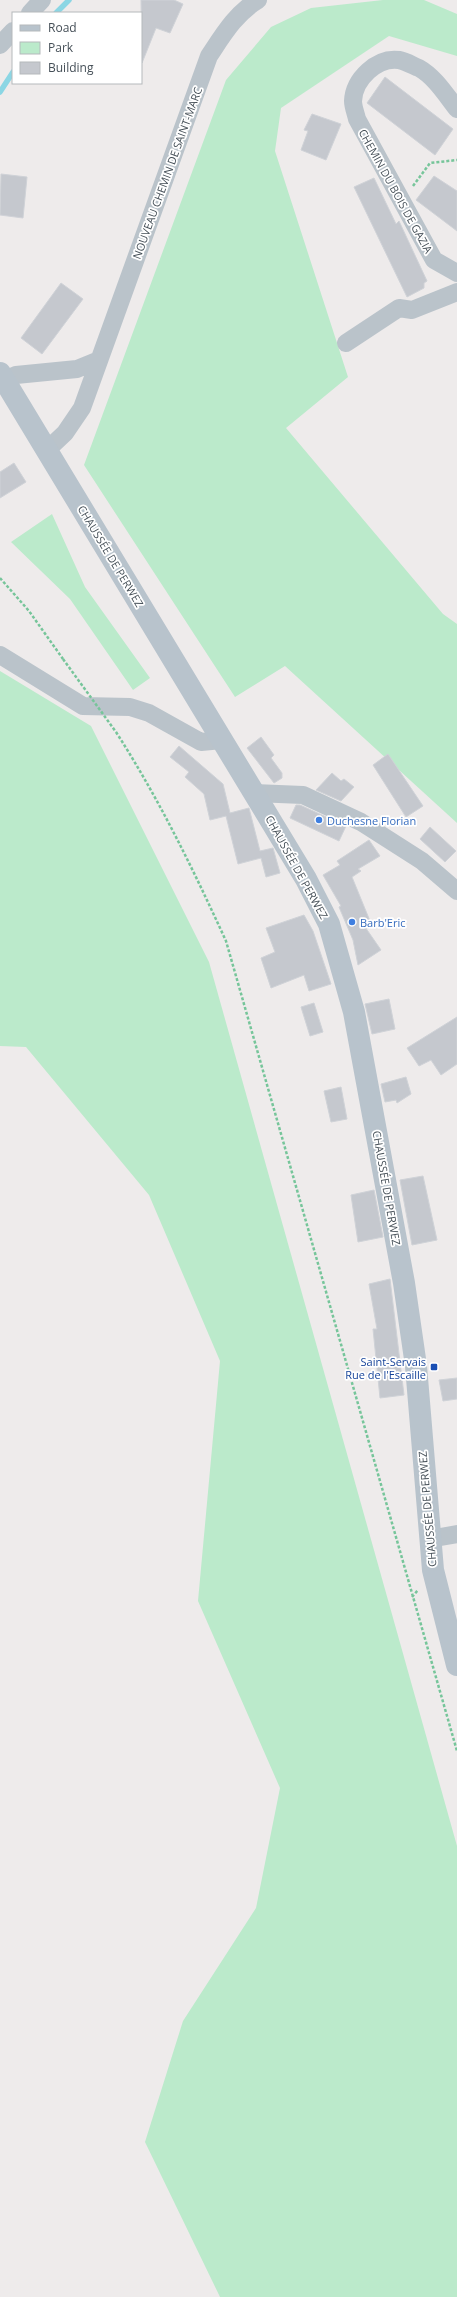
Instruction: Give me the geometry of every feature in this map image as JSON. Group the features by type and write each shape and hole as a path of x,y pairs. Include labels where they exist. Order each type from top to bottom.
{"main road":[{"name":"CHAUSSÉE DE PERWEZ","path":"3,376 306,879 329,924 354,1012 404,1283 416,1366 429,1539 433,1570 457,1666"}],"street":[{"path":"31,12 42,0"},
{"name":"NOUVEAU CHEMIN DE SAINT-MARC","path":"48,449 65,433 82,408 210,56 229,26 249,6 258,0"},
{"path":"0,44 12,32"},
{"name":"CHEMIN DU BOIS DE GAZIA","path":"457,109 438,84 420,69 399,60 382,63 365,73 357,86 354,101 357,119 434,260 457,273"},
{"path":"346,344 399,308 412,310 457,292"},
{"path":"3,376 16,376 77,369 99,360"},
{"path":"0,655 82,706 130,707 149,712 201,742 222,740"},
{"path":"254,793 303,795 361,822 422,860 457,891"},
{"path":"429,1539 457,1534"}],"path":[{"path":"403,201 430,163 457,160"},
{"path":"0,578 29,611 116,732 140,769 182,846 226,941 457,1751"}],"green space":[{"path":"383,0 424,0 457,14 457,56 389,36 281,108 275,151 348,377 286,428 443,614 457,624 457,823 285,666 235,697 84,465 226,80 271,27 311,8"},
{"path":"52,514 85,587 150,678 133,690 70,599 11,542"},
{"path":"0,671 91,726 209,962 457,1846 457,2297 220,2297 145,2142 183,2021 256,1908 280,1788 198,1601 220,1361 149,1195 26,1047 0,1046"}],"building":[{"path":"141,0 174,0 183,4 170,33 156,28 142,63 142,12"},
{"path":"385,77 453,129 435,155 367,103"},
{"path":"312,114 341,124 326,160 301,150 308,131 304,130"},
{"path":"1,174 27,177 23,218 0,215"},
{"path":"434,176 457,191 457,231 416,200"},
{"path":"374,178 396,224 399,221 427,281 424,283 424,288 407,297 354,187"},
{"path":"61,283 83,299 42,354 21,338"},
{"path":"14,463 26,482 0,498 0,472"},
{"path":"261,737 274,755 271,758 282,773 282,778 274,783 247,748"},
{"path":"179,746 223,784 230,813 249,808 260,851 273,848 280,873 266,877 261,858 238,864 226,816 210,820 204,794 185,777 189,772 170,757"},
{"path":"388,754 423,806 406,817 373,765"},
{"path":"332,773 341,781 344,779 354,787 341,801 316,790"},
{"path":"296,805 300,805 346,826 339,841 290,818"},
{"path":"430,827 456,851 445,862 420,839"},
{"path":"369,840 380,856 358,869 361,871 352,877 370,921 363,924 381,950 358,965 353,940 339,907 341,906 323,875 340,865 337,861"},
{"path":"304,915 313,931 331,984 309,991 304,975 271,988 261,958 275,952 266,928"},
{"path":"389,999 395,1029 372,1034 365,1004"},
{"path":"314,1003 323,1032 310,1036 301,1007"},
{"path":"457,1017 457,1064 441,1075 431,1060 419,1066 407,1048"},
{"path":"406,1077 411,1094 397,1103 396,1100 385,1102 381,1084"},
{"path":"341,1087 347,1119 331,1122 324,1091"},
{"path":"423,1176 437,1240 412,1245 400,1180"},
{"path":"374,1190 383,1237 358,1242 351,1195"},
{"path":"390,1279 404,1395 380,1398 373,1329 377,1329 369,1284"},
{"path":"457,1378 457,1399 443,1401 439,1380"}],"waterway":[{"path":"57,12 69,0"},
{"path":"0,92 12,74"}],"place":[{"name":"Duchesne Florian","path":"319,820"},
{"name":"Barb'Eric","path":"352,922"},
{"name":"Saint-Servais Rue de l'Escaille","path":"434,1367"}]}
